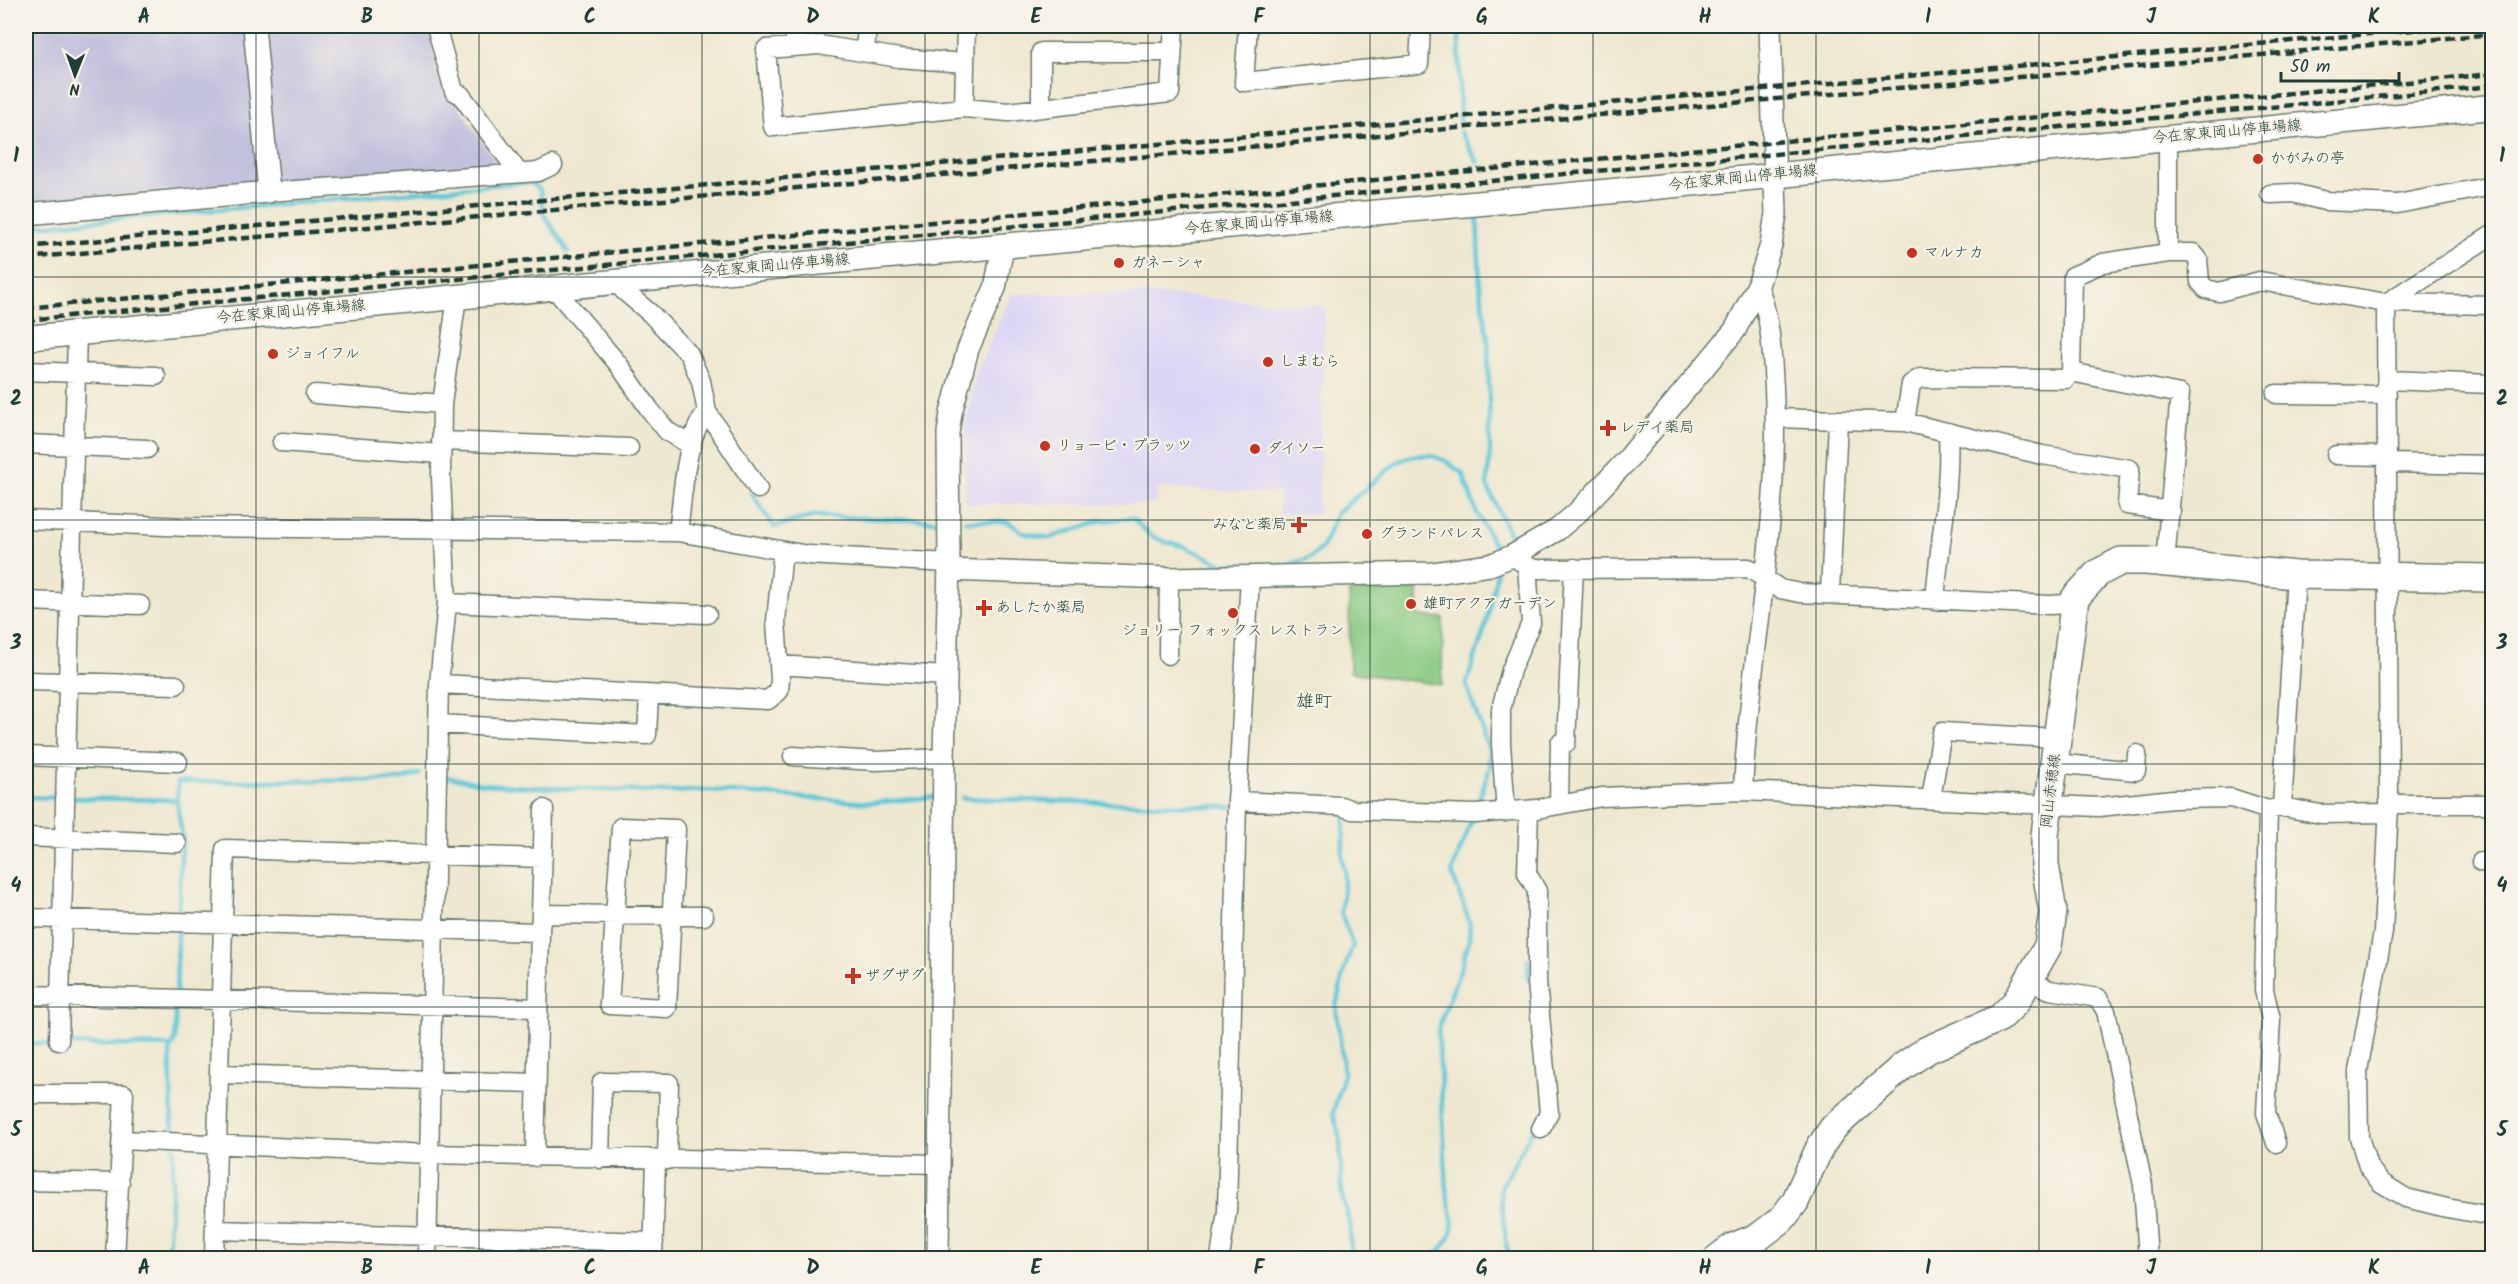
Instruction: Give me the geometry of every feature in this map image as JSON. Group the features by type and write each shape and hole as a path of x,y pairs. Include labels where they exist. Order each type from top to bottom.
{"main road":[{"name":"今在家東岡山停車場線","path":"26,338 2493,107"},
{"path":"2075,598 2098,573 2121,561 2296,575 2493,578"},
{"name":"岡山赤穂線","path":"1718,1258 1733,1247 1760,1236 1782,1219 1795,1202 1820,1147 1833,1128 1902,1067 1927,1050 2000,1018 2016,1002 2048,946 2053,912 2045,865 2049,803 2075,598"}],"street":[{"path":"254,26 269,192"},
{"path":"436,26 454,91 461,96 519,173"},
{"path":"794,47 796,26"},
{"path":"865,52 867,26"},
{"path":"964,108 966,26"},
{"path":"965,63 899,58 819,45 766,49 773,127 964,108 1008,112 1170,93 1174,26"},
{"path":"1248,26 1244,82 1419,64 1421,26"},
{"path":"26,520 188,527 678,532 808,555 949,566 1169,578 1433,573 1520,561 1578,512 1627,460 1735,330 1758,285 1773,235 1776,214 1770,26"},
{"path":"1041,108 1041,52 1172,52"},
{"path":"2168,137 2168,253"},
{"path":"26,214 269,192 538,172 553,165"},
{"path":"2270,194 2293,193 2325,201 2397,204 2493,186"},
{"path":"2386,303 2493,234"},
{"path":"938,1258 945,676 949,566 948,433 968,349 995,288 1003,247"},
{"path":"1905,422 1911,384 1920,378 2066,379 2071,372 2073,276 2103,263 2168,253 2193,253 2198,260 2200,282 2206,289 2218,292 2260,281 2386,303 2493,305"},
{"path":"617,281 624,291 651,314 688,354 701,381 704,415 692,446 678,532"},
{"path":"1743,792 1745,741 1766,579 1775,480 1771,332 1767,309 1758,285"},
{"path":"553,287 619,364 650,410 668,430 692,446"},
{"path":"427,1258 432,928 439,684 447,603 443,529 442,404 457,297"},
{"path":"2386,303 2389,808 2383,932 2358,1071 2359,1137 2368,1166 2380,1182 2406,1197 2447,1208 2493,1216"},
{"path":"59,1041 77,333"},
{"path":"26,371 156,376"},
{"path":"2071,372 2180,394 2165,563"},
{"path":"2276,394 2387,387 2493,384"},
{"path":"315,394 442,404"},
{"path":"704,415 758,489"},
{"path":"1775,418 1905,422 2042,455 2130,470 2127,505 2171,511"},
{"path":"1830,594 1838,421"},
{"path":"1935,600 1939,549 1947,508 1948,432"},
{"path":"282,442 441,447 628,448"},
{"path":"26,444 147,449"},
{"path":"2336,455 2493,465"},
{"path":"439,684 768,700 778,691 776,621 783,551"},
{"path":"1520,561 1533,568 1749,568 1780,589 1830,594 2050,605 2064,604 2075,598"},
{"path":"1506,812 1501,744 1504,691 1531,623 1520,561"},
{"path":"1559,805 1560,743 1566,743 1574,568"},
{"path":"2276,1143 2266,1113 2271,1019 2264,990 2275,809 2296,575"},
{"path":"1220,1258 1227,1210 1237,806 1250,577"},
{"path":"1168,655 1169,578"},
{"path":"26,601 140,605"},
{"path":"447,603 707,614"},
{"path":"779,665 945,676"},
{"path":"26,681 177,685"},
{"path":"438,724 647,735 649,695"},
{"path":"1930,799 1942,732 2056,750 2136,771 2137,754"},
{"path":"26,756 178,762"},
{"path":"793,756 876,761 944,758"},
{"path":"1237,806 1341,806 1352,810 1473,814 1529,810 1602,797 1743,792 2049,803 2099,807 2173,799 2231,798 2275,809 2321,814 2389,808 2493,804"},
{"path":"535,1157 544,809"},
{"path":"1529,810 1527,873 1537,891 1537,982 1549,1113 1541,1129"},
{"path":"621,827 675,829 666,1008 609,1005 615,915 621,827"},
{"path":"26,837 177,843"},
{"path":"214,1258 225,849 434,853 543,858"},
{"path":"26,918 432,928 540,923 615,915 704,916"},
{"path":"2029,981 2050,990 2098,998 2106,1011 2143,1185 2148,1258"},
{"path":"26,995 538,1008"},
{"path":"220,1074 536,1083"},
{"path":"215,1230 427,1236 653,1250 669,1083 602,1082 600,1159"},
{"path":"26,1094 124,1094 115,1258"},
{"path":"123,1140 428,1154 939,1164"},
{"path":"26,1181 120,1183"}],"shaded area":[{"path":"26,26 430,26 437,74 498,165 26,202"},
{"path":"1012,294 1152,294 1325,306 1318,514 1279,514 1279,493 1158,488 1157,504 966,504 966,425 977,371"}],"green space":[{"name":"雄町アクアガーデン","path":"1418,590 1418,616 1443,618 1442,685 1350,672 1349,591"}],"waterway":[{"path":"1459,26 1460,122"},
{"path":"1460,132 1478,162"},
{"path":"26,227 527,182 533,183 540,190 544,215 568,251"},
{"path":"1477,212 1480,286 1488,339 1490,451 1487,485 1513,542"},
{"path":"965,521 1008,522 1024,533 1049,538 1101,521 1132,518 1150,535 1165,542 1183,546 1225,565 1288,565 1310,558 1322,548 1337,513 1397,462 1413,456 1430,455 1446,461 1463,474 1476,511 1497,550"},
{"path":"752,494 774,527 814,516 937,521"},
{"path":"1476,808 1490,767 1489,750 1466,684 1485,628 1497,572"},
{"path":"69,798 177,800 178,782 399,780 419,774"},
{"path":"443,776 483,784 530,787 669,792 707,790 870,803 934,797"},
{"path":"26,797 61,798"},
{"path":"962,798 1232,807"},
{"path":"177,800 182,836 179,915"},
{"path":"1343,813 1345,813 1342,858 1345,874 1341,913 1353,945 1345,967 1336,1006 1344,1074 1333,1113 1340,1138 1342,1196 1350,1224 1351,1258"},
{"path":"1434,1258 1447,1241 1452,1229 1452,1215 1447,1194 1438,1029 1469,940 1470,924 1452,872 1472,819"},
{"path":"176,994 178,929"},
{"path":"1528,959 1529,980"},
{"path":"175,1139 172,1123 170,1049 175,1040 176,1002"},
{"path":"26,1043 55,1044"},
{"path":"63,1044 168,1046 170,1049"},
{"path":"1508,1258 1500,1189 1535,1126"},
{"path":"168,1258 174,1147"}],"railway":[{"path":"26,247 2457,26"},
{"path":"26,258 2492,34"},
{"path":"26,308 2492,74"},
{"path":"26,320 2492,86"}],"place":[{"name":"かがみの亭","path":"2258,159"},
{"name":"マルナカ","path":"1912,253"},
{"name":"ガネーシャ","path":"1119,263"},
{"name":"ジョイフル","path":"273,354"},
{"name":"しまむら","path":"1268,362"},
{"name":"レデイ薬局","path":"1608,428"},
{"name":"リョービ・プラッツ","path":"1045,446"},
{"name":"ダイソー","path":"1255,449"},
{"name":"みなと薬局","path":"1299,525"},
{"name":"グランドパレス","path":"1367,534"},
{"name":"雄町アクアガーデン","path":"1411,604"},
{"name":"あしたか薬局","path":"984,608"},
{"name":"ジョリー フォックス レストラン","path":"1233,613"},
{"name":"ザグザグ","path":"853,976"}],"district":[{"name":"雄町","path":"1314,702"}]}
